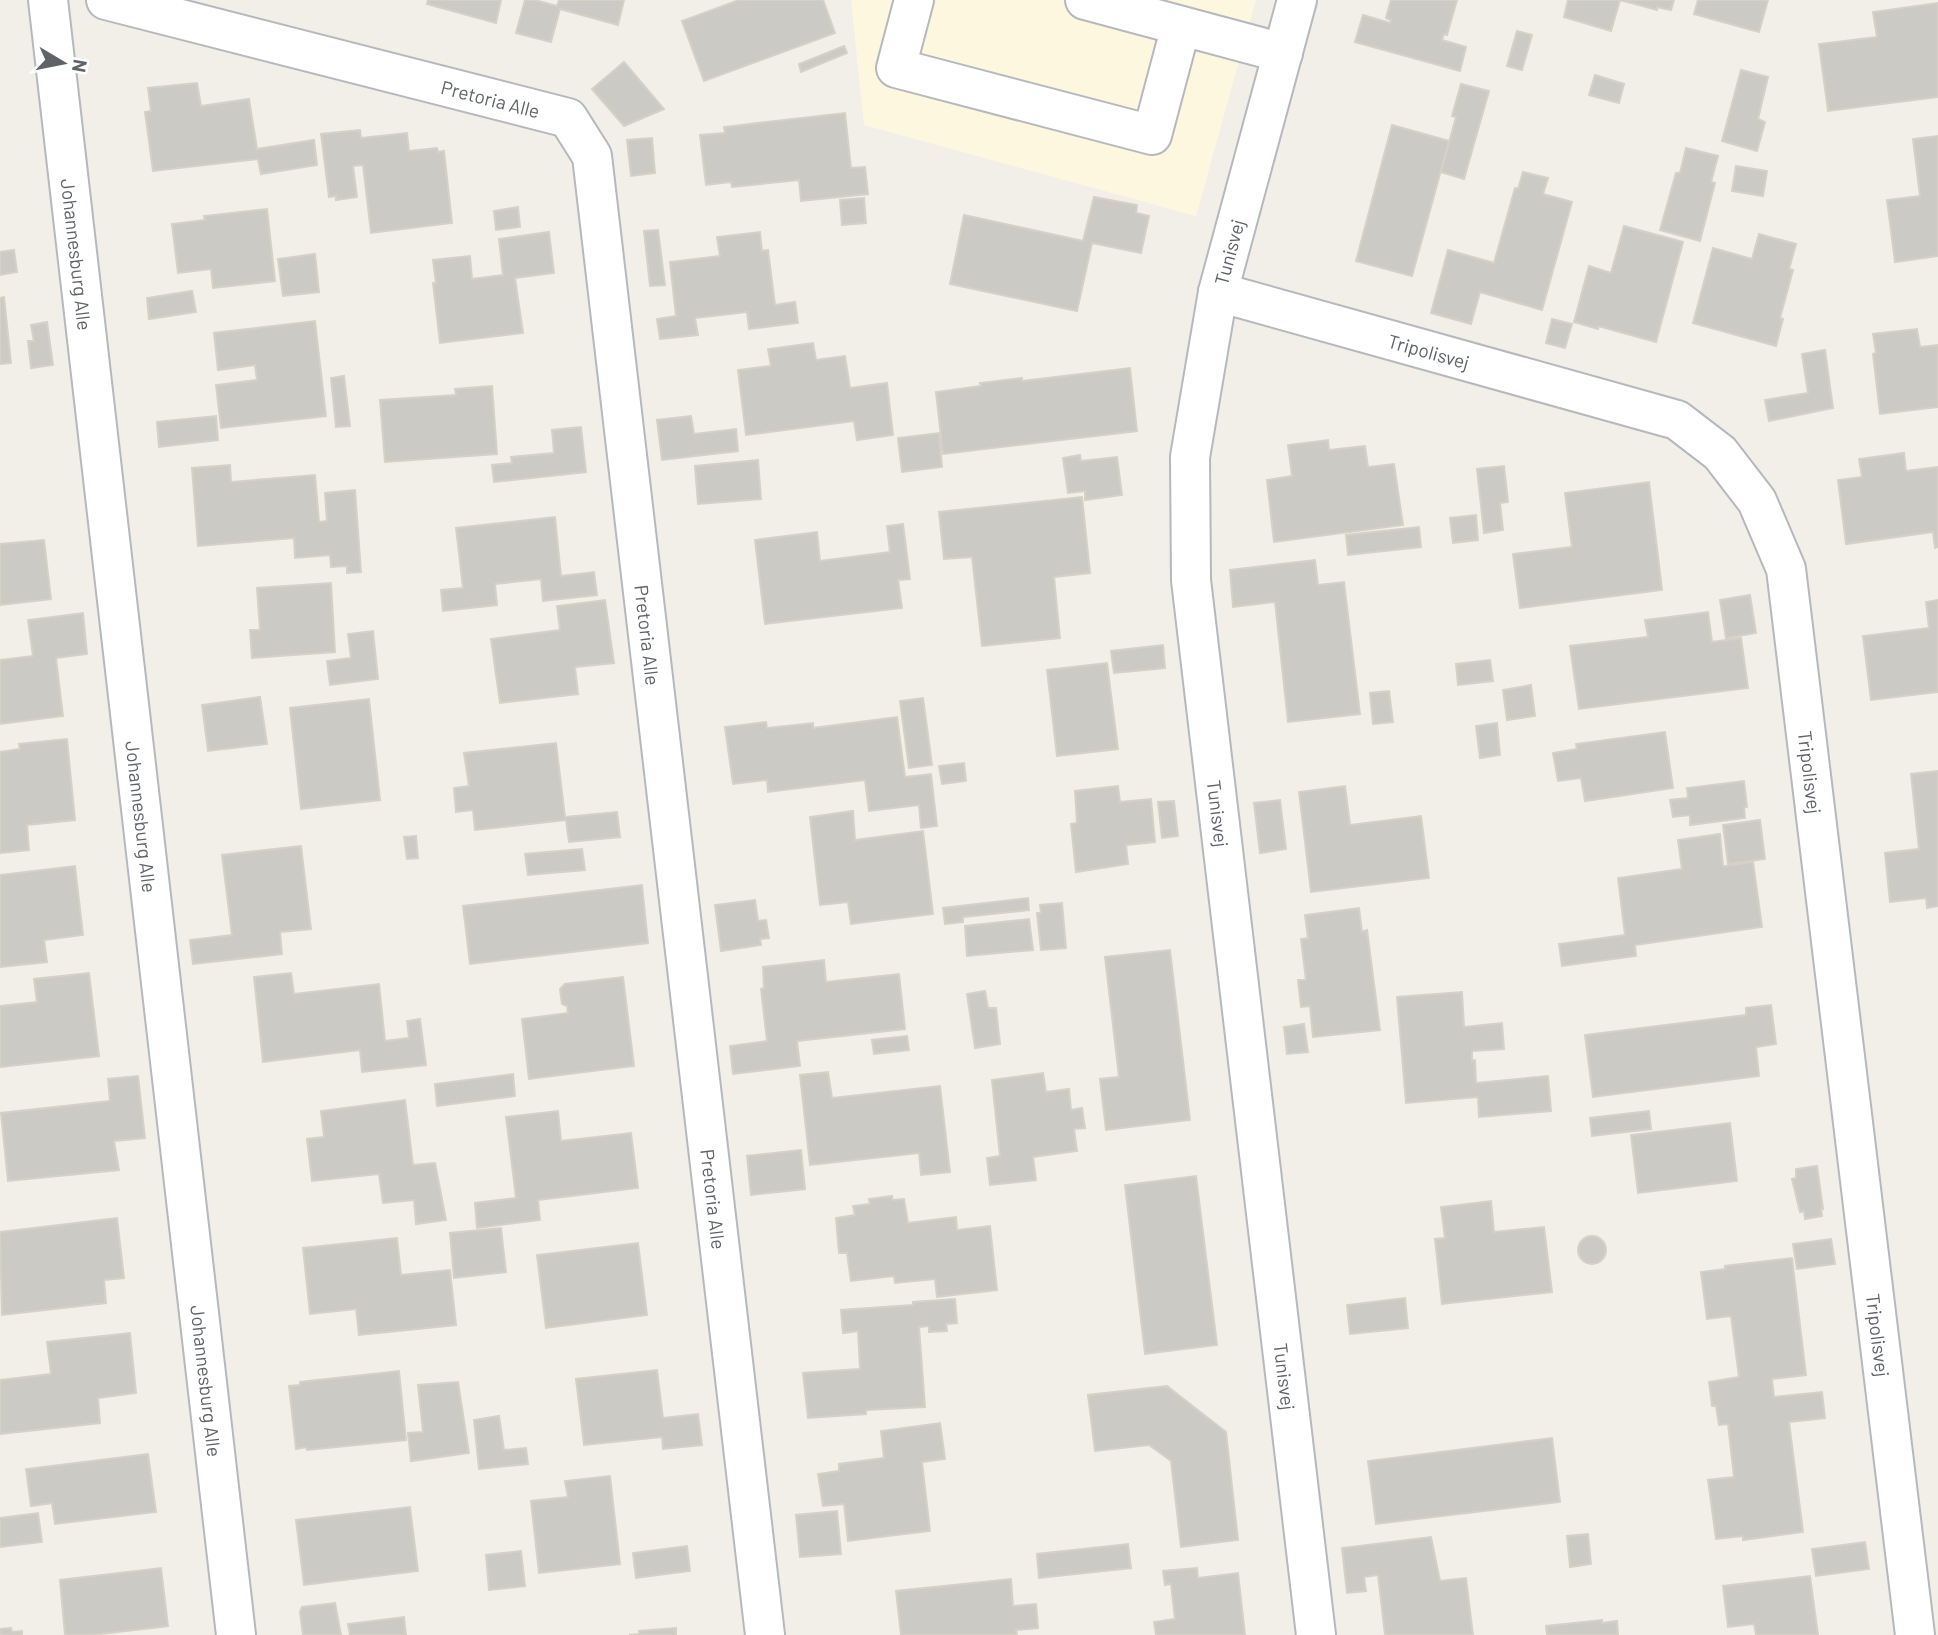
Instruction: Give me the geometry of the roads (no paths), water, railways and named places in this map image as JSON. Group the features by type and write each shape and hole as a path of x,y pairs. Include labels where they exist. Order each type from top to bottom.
{"street":[{"name":"Johannesburg Alle","path":"48,0 236,1635"},
{"name":"Pretoria Alle","path":"106,0 568,118 592,156 765,1635"},
{"path":"914,0 896,68 1152,135 1181,26"},
{"path":"1086,0 1283,53"},
{"name":"Tunisvej","path":"1297,0 1218,292 1190,457 1191,580 1316,1635"},
{"name":"Tripolisvej","path":"1218,292 1677,420 1720,453 1757,500 1786,569 1916,1635"}]}
